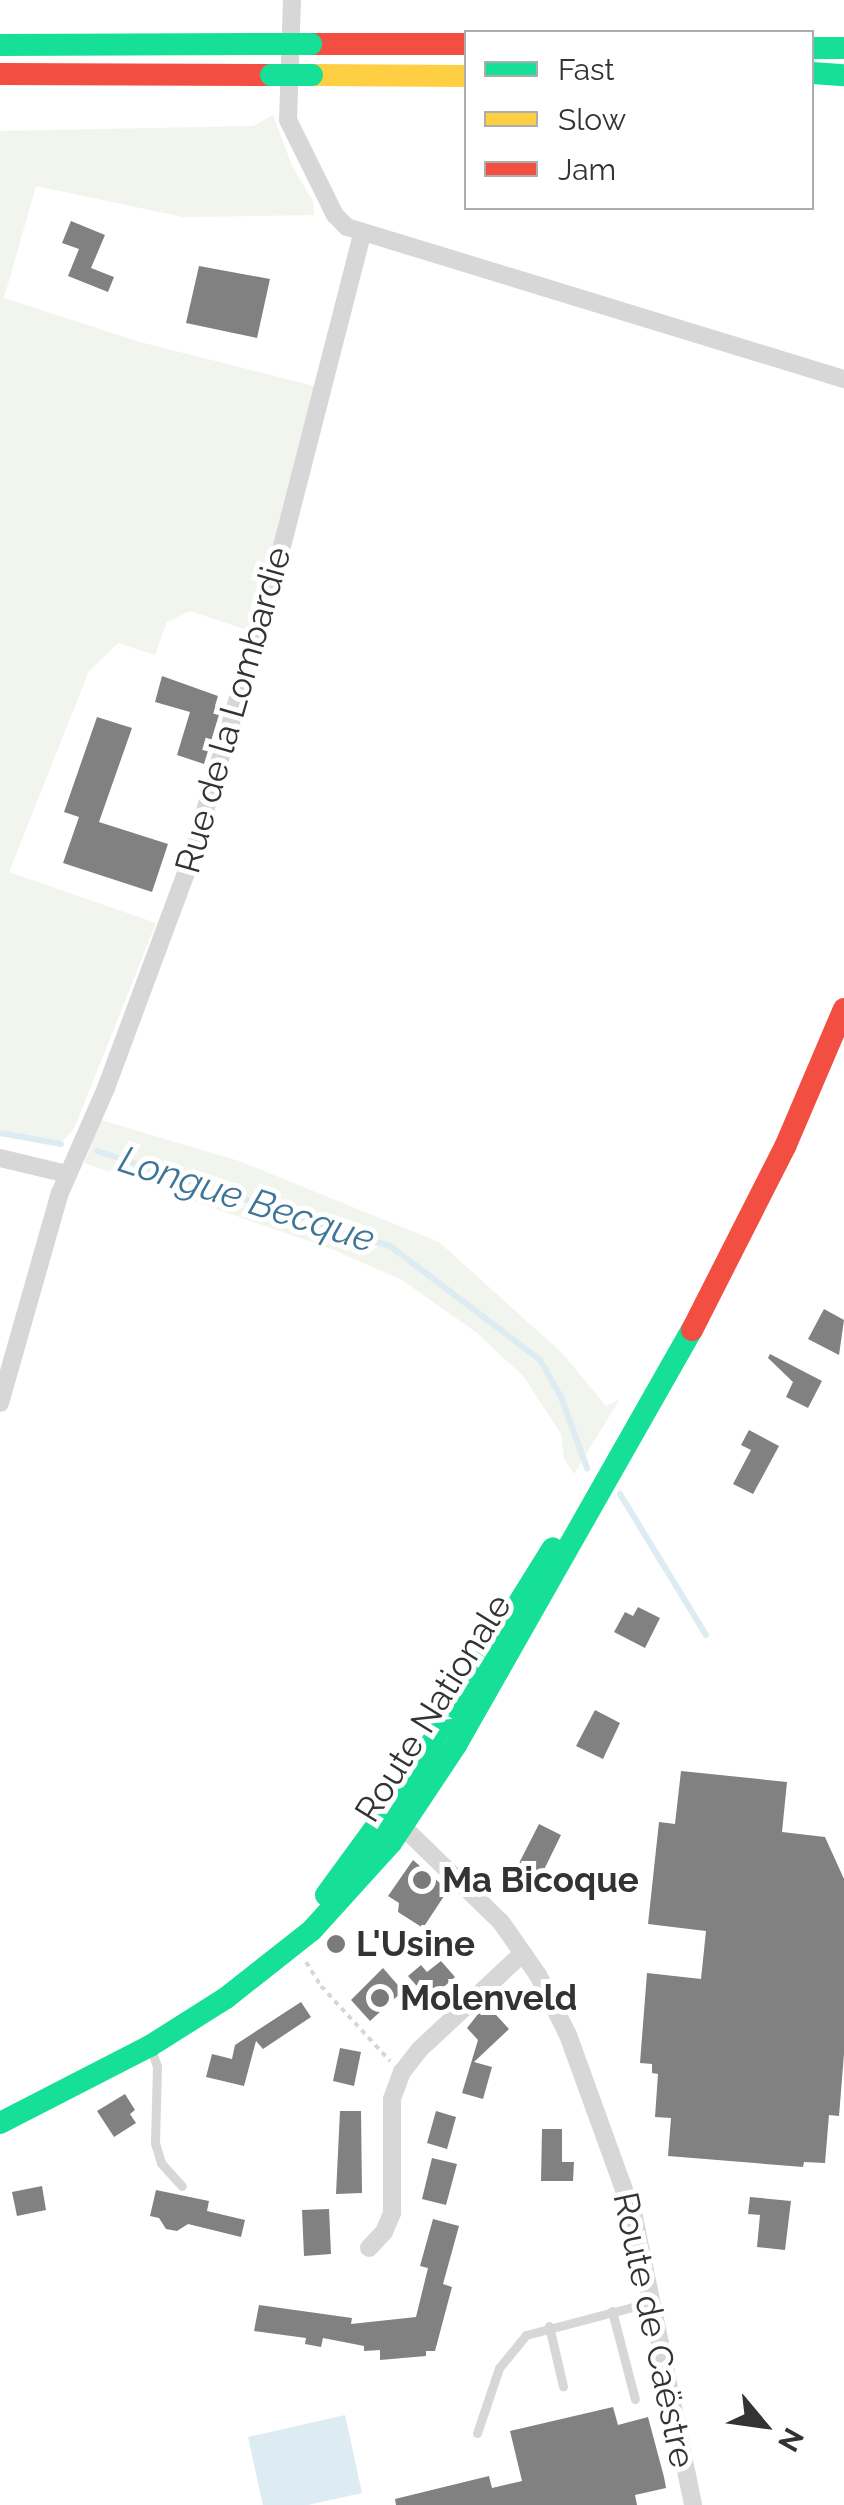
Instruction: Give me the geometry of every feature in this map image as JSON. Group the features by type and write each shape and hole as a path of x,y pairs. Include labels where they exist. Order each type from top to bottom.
{"main road":[{"path":"0,44 464,44"},
{"path":"814,48 844,48"},
{"path":"814,73 844,75"},
{"path":"0,74 464,76"},
{"name":"Route Nationale","path":"0,2123 150,2046 297,1944 356,1885 520,1598 628,1441 762,1196 844,1009"},
{"name":"Route Nationale","path":"253,1977 395,1820"}],"street":[{"path":"292,0 286,99 291,130 335,215 362,235 844,379"},
{"name":"Rue de la Lombardie","path":"0,1403 67,1174 106,1088 191,859 280,554 362,235"},
{"path":"0,1158 67,1174"},
{"name":"Route de Caëstre","path":"395,1820 480,1897 523,1953 568,2035 626,2190 692,2505"},
{"path":"369,2248 384,2232 392,2213 392,2100 402,2072 419,2050 523,1953"}],"lane":[{"path":"150,2046 156,2066 154,2133 158,2154 182,2186"},
{"path":"477,2433 506,2356 526,2335 652,2302"},
{"path":"612,2311 635,2399"},
{"path":"549,2326 564,2386"}],"path":[{"path":"297,1944 315,1978 402,2072"}],"shaded area":[{"path":"273,115 292,166 313,201 314,215 183,217 36,186 4,298 140,342 318,387 253,632 190,611 167,622 155,655 118,643 89,671 9,872 156,923 74,1129 64,1140 47,1144 0,1133 0,131 253,126"},
{"path":"101,1120 239,1161 439,1242 562,1353 606,1406 620,1399 574,1474 564,1459 561,1434 524,1377 477,1333 402,1280 329,1248 84,1163"},
{"path":"345,2415 362,2493 308,2505 263,2505 248,2437"}],"building":[{"path":"71,221 105,235 91,268 114,277 108,292 68,276 79,249 62,243"},
{"path":"199,266 270,279 257,338 186,323"},
{"path":"162,676 218,696 215,706 221,708 204,764 177,755 190,712 155,702"},
{"path":"97,717 132,728 99,822 168,844 152,892 63,863 79,817 64,812"},
{"path":"824,1309 844,1320 839,1355 808,1339"},
{"path":"770,1354 822,1381 808,1408 786,1397 793,1382 768,1358"},
{"path":"749,1430 779,1446 753,1494 733,1484 751,1450 741,1445"},
{"path":"638,1607 660,1618 645,1648 614,1632 625,1612 633,1616"},
{"path":"595,1710 620,1723 603,1759 576,1746"},
{"path":"681,1771 787,1782 782,1832 825,1837 844,1879 844,2054 839,2116 829,2115 825,2163 804,2162 803,2167 668,2156 671,2118 655,2117 658,2074 652,2073 652,2064 640,2063 647,1973 701,1979 706,1931 648,1924 659,1822 675,1824"},
{"path":"539,1824 561,1835 538,1882 515,1871"},
{"path":"413,1860 448,1890 423,1928 398,1912 399,1903 388,1896"},
{"path":"441,1961 455,1977 429,2000 408,1976 421,1965 427,1972"},
{"name":"Molenveld","path":"383,1968 403,1991 370,2021 351,2000"},
{"path":"301,2002 311,2017 263,2049 256,2041 244,2086 206,2077 212,2054 232,2059 235,2045"},
{"path":"486,2004 509,2029 474,2062 492,2067 483,2099 462,2093 478,2040 467,2028"},
{"path":"340,2048 361,2052 354,2086 333,2081"},
{"path":"125,2094 135,2110 130,2114 136,2123 114,2137 97,2111"},
{"path":"340,2111 361,2111 362,2193 336,2194"},
{"path":"436,2111 456,2117 447,2149 427,2143"},
{"path":"542,2129 562,2129 562,2162 574,2162 573,2181 541,2181"},
{"path":"432,2158 457,2164 446,2205 422,2199"},
{"path":"42,2186 46,2210 17,2216 12,2192"},
{"path":"156,2190 209,2201 207,2211 245,2220 241,2237 188,2224 177,2231 166,2229 159,2218 150,2216"},
{"path":"750,2197 791,2201 785,2250 757,2247 760,2215 748,2214"},
{"path":"329,2209 331,2254 304,2256 302,2210"},
{"path":"433,2219 459,2226 443,2284 452,2287 435,2351 426,2351 426,2356 380,2360 380,2350 364,2351 364,2346 323,2338 321,2347 305,2344 306,2338 254,2331 259,2305 352,2318 351,2324 416,2317 428,2268 420,2266"},
{"path":"613,2407 618,2425 648,2417 664,2477 666,2488 635,2495 637,2505 396,2505 395,2499 489,2476 492,2488 522,2481 510,2431"}],"waterway":[{"name":"Longue Becque","path":"0,1133 61,1144"},
{"name":"Longue Becque","path":"97,1151 390,1246 540,1360 561,1397 587,1468"},
{"name":"Longue Becque","path":"620,1494 706,1635"}],"traffic: fast":[{"path":"0,45 271,44"},
{"path":"271,44 311,44"},
{"path":"814,48 844,48"},
{"path":"814,73 844,75"},
{"path":"271,75 312,75"},
{"path":"0,2123 150,2046 226,1998 312,1930 391,1843 456,1745 692,1330"},
{"path":"326,1895 401,1792 553,1548"}],"traffic: slow":[{"path":"312,75 464,76"}],"traffic: jam":[{"path":"311,44 464,44"},
{"path":"0,74 271,75"},
{"path":"692,1330 785,1147 844,1009"}],"place":[{"name":"Ma Bicoque","path":"422,1880"},
{"name":"L'Usine","path":"336,1944"},
{"name":"Molenveld","path":"380,1998"}]}
